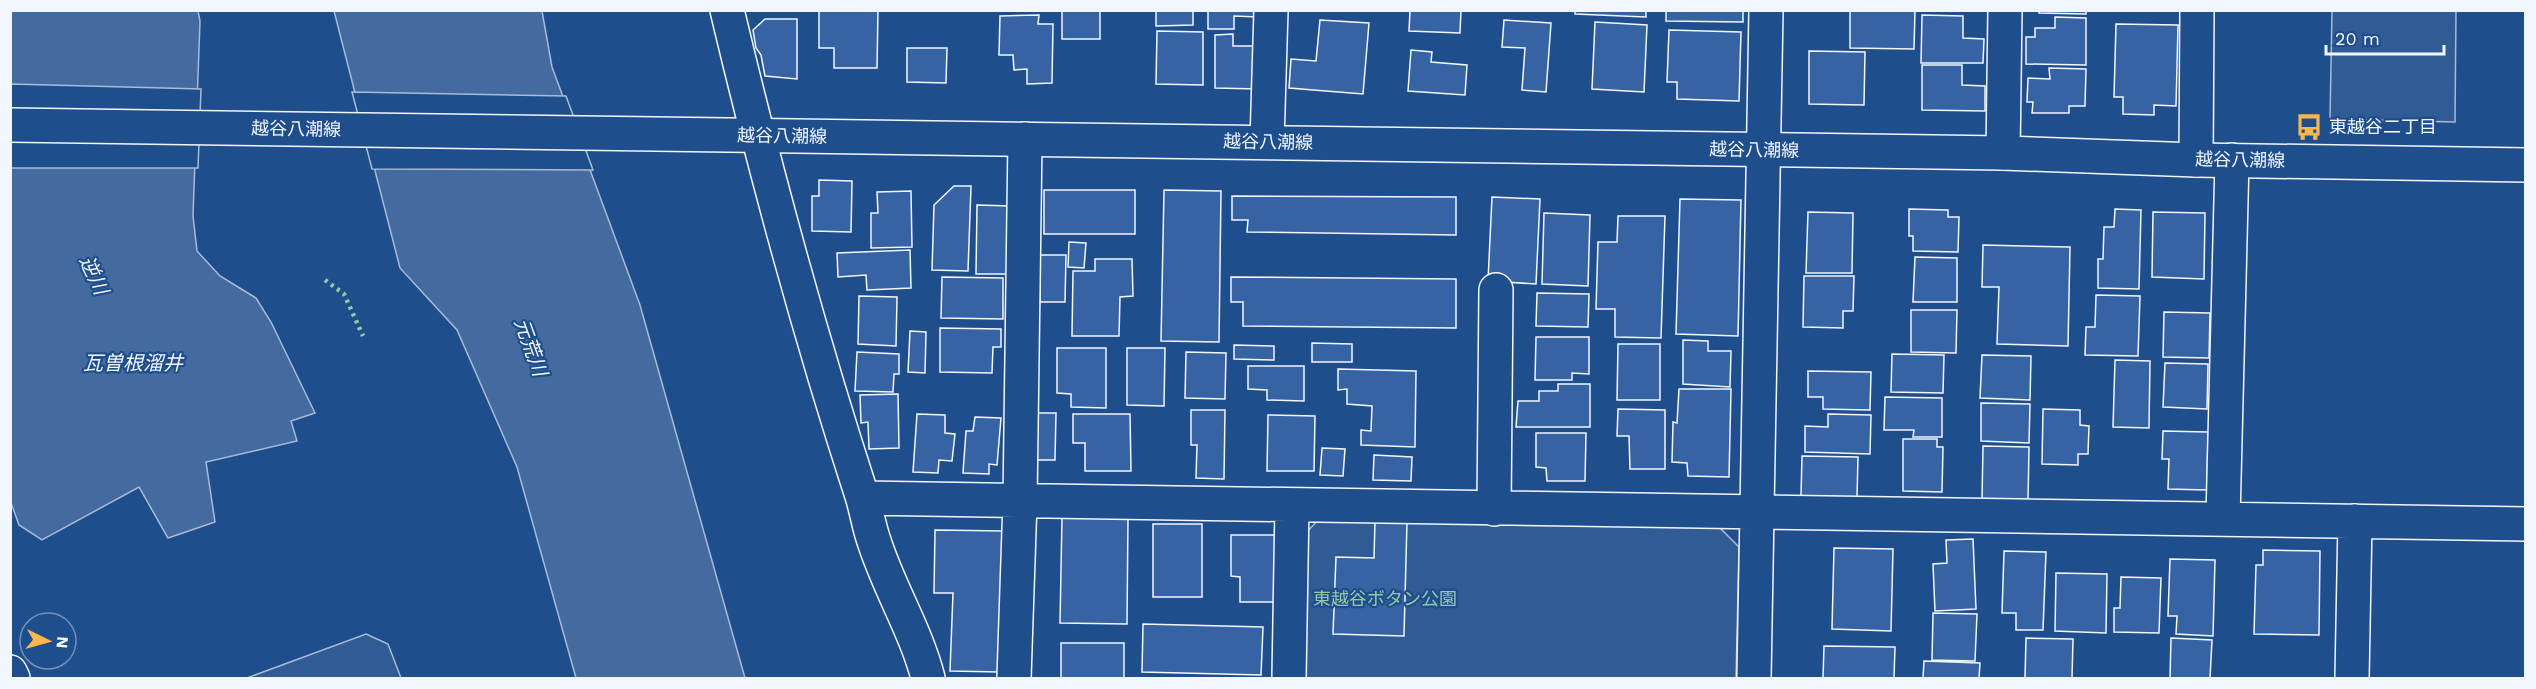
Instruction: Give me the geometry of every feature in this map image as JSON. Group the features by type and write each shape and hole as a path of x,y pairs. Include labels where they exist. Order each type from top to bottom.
{"street":[{"path":"727,10 757,136 840,432 875,545 920,648 928,678"},
{"path":"1267,142 1271,10"},
{"path":"1754,678 1766,10"},
{"path":"2003,153 2005,10"},
{"path":"2196,160 2197,10"},
{"name":"越谷八潮線","path":"10,125 2003,153 2196,160 2526,165"},
{"path":"1014,678 1020,501 1025,139"},
{"path":"2223,519 2232,160"},
{"path":"1494,509 1496,290"},
{"path":"862,498 2526,524"},
{"path":"1289,678 1292,505"},
{"path":"2352,678 2355,521"},
{"path":"10,672 13,678"}],"shaded area":[{"path":"2332,11 2456,11 2455,122 2330,119"},
{"name":"東越谷ボタン公園","path":"1320,518 1717,525 1739,547 1736,678 1302,678 1304,535"},
{"path":"366,634 388,644 401,678 247,678"}],"water":[{"name":"瓦曽根溜井","path":"10,11 198,11 200,21 193,216 197,251 220,276 256,298 271,322 315,413 291,421 297,441 206,462 215,522 168,538 139,487 42,540 19,525 10,500"},
{"name":"元荒川","path":"334,11 542,11 552,67 640,305 745,678 576,678 517,467 457,330 400,268"}],"pier":[{"path":"11,84 201,89 198,168 11,168"},
{"path":"352,92 566,96 593,170 372,169"}],"building":[{"path":"819,10 878,10 877,68 834,68 834,48 819,48"},
{"path":"1062,10 1100,10 1100,39 1062,39"},
{"path":"1156,10 1193,10 1193,25 1156,26"},
{"path":"1208,10 1258,10 1258,17 1234,16 1234,29 1208,29"},
{"path":"1410,10 1461,10 1460,33 1409,31"},
{"path":"1575,10 1646,10 1646,17 1575,14"},
{"path":"1666,10 1743,10 1743,22 1666,21"},
{"path":"1850,10 1915,10 1914,49 1850,48"},
{"path":"2039,10 2086,10 2086,14 2039,13"},
{"path":"1039,15 1038,24 1053,24 1052,83 1027,84 1027,69 1014,70 1013,55 999,55 1000,16"},
{"path":"1922,15 1963,16 1963,38 1984,39 1983,63 1921,63"},
{"path":"2055,17 2086,18 2086,65 2026,64 2026,37 2035,37 2035,28 2055,28"},
{"path":"765,19 797,19 797,79 765,76 753,30"},
{"path":"1320,20 1369,23 1363,94 1289,88 1291,59 1316,61"},
{"path":"1504,20 1551,23 1546,92 1522,90 1525,48 1502,47"},
{"path":"1595,22 1647,25 1644,92 1592,89"},
{"path":"2116,24 2178,25 2176,106 2154,105 2154,115 2123,114 2123,97 2114,97"},
{"path":"1669,30 1741,32 1739,101 1677,99 1677,82 1667,82"},
{"path":"1157,31 1203,32 1203,85 1156,84"},
{"path":"1233,34 1233,46 1259,46 1258,89 1215,88 1215,35"},
{"path":"907,48 947,48 946,83 907,82"},
{"path":"1411,50 1432,52 1431,62 1467,65 1465,95 1408,91"},
{"path":"1809,51 1865,52 1864,105 1809,104"},
{"path":"1922,65 1962,65 1962,85 1985,86 1985,111 1922,110"},
{"path":"2049,68 2086,69 2085,106 2069,106 2069,113 2032,113 2033,102 2027,102 2028,78 2050,79"},
{"path":"819,180 852,181 851,232 812,231 812,196 819,196"},
{"path":"954,186 971,186 968,271 932,270 934,205"},
{"path":"1044,190 1135,190 1135,234 1044,234"},
{"path":"1164,190 1221,191 1219,342 1161,341"},
{"path":"911,191 912,247 871,248 871,213 878,213 877,192"},
{"path":"1232,196 1456,197 1456,235 1247,232 1248,220 1232,220"},
{"path":"1492,197 1540,199 1536,284 1488,281"},
{"path":"1680,199 1741,200 1738,336 1676,334"},
{"path":"977,205 1011,206 1009,274 976,274"},
{"path":"1909,209 1948,210 1948,217 1959,217 1958,252 1913,251 1913,236 1909,236"},
{"path":"2115,209 2141,210 2139,289 2098,288 2098,259 2103,259 2104,227 2114,227"},
{"path":"1808,212 1853,213 1852,273 1806,273"},
{"path":"2153,212 2205,213 2204,279 2152,277"},
{"path":"1544,213 1590,215 1588,286 1542,284"},
{"path":"1618,216 1665,216 1661,338 1615,337 1615,309 1596,309 1598,242 1617,242"},
{"path":"1069,242 1086,243 1084,268 1068,267"},
{"path":"1983,245 2070,247 2068,346 1997,344 1999,287 1982,287"},
{"path":"910,250 911,288 867,290 866,275 838,277 837,253"},
{"path":"1040,255 1066,255 1065,302 1040,302"},
{"path":"1915,257 1957,258 1957,302 1913,302"},
{"path":"1095,259 1132,259 1133,296 1120,297 1119,336 1072,336 1073,271 1095,271"},
{"path":"1804,276 1854,276 1853,311 1843,311 1843,328 1803,327"},
{"path":"942,277 1003,278 1003,319 941,318"},
{"path":"1231,277 1456,279 1456,328 1243,326 1243,302 1231,302"},
{"path":"1537,293 1589,294 1588,327 1536,326"},
{"path":"2096,295 2140,296 2138,356 2085,355 2086,327 2095,327"},
{"path":"859,296 897,297 896,346 858,344"},
{"path":"1911,310 1957,310 1956,353 1911,352"},
{"path":"2164,312 2210,313 2209,358 2163,357"},
{"path":"940,328 1001,329 1001,347 993,347 992,373 940,372"},
{"path":"910,331 926,332 925,373 908,372"},
{"path":"1536,337 1589,337 1589,374 1572,373 1572,380 1535,380"},
{"path":"1683,340 1708,341 1708,351 1731,351 1730,387 1683,384"},
{"path":"1312,343 1352,344 1352,362 1312,362"},
{"path":"1618,344 1660,344 1660,400 1617,400"},
{"path":"1234,345 1274,346 1274,360 1234,359"},
{"path":"1057,348 1106,348 1106,408 1071,407 1071,394 1057,393"},
{"path":"1127,348 1165,348 1164,406 1127,405"},
{"path":"857,352 899,354 899,374 894,374 893,392 855,391"},
{"path":"1186,352 1226,353 1225,399 1185,398"},
{"path":"1892,354 1944,355 1943,393 1891,392"},
{"path":"1982,355 2031,356 2030,400 1980,398"},
{"path":"2115,360 2150,361 2149,428 2113,427"},
{"path":"2165,363 2208,364 2207,409 2163,407"},
{"path":"1248,366 1304,366 1304,401 1267,400 1267,390 1248,389"},
{"path":"1338,369 1416,371 1415,447 1361,445 1361,430 1371,431 1372,406 1347,404 1347,389 1338,390"},
{"path":"1808,371 1871,372 1870,410 1823,409 1823,397 1808,397"},
{"path":"1558,384 1590,384 1590,427 1516,427 1518,401 1539,401 1539,391 1558,391"},
{"path":"1679,389 1731,389 1729,477 1688,476 1687,463 1672,462 1673,422 1677,423"},
{"path":"898,394 899,448 869,449 868,422 861,423 860,395"},
{"path":"1885,397 1942,398 1942,437 1913,437 1914,430 1884,430"},
{"path":"1981,403 2030,404 2029,443 1981,441"},
{"path":"1618,409 1665,410 1665,469 1630,469 1629,436 1617,436"},
{"path":"2043,409 2080,410 2080,425 2089,426 2088,454 2078,454 2078,465 2042,464"},
{"path":"1191,410 1225,410 1224,479 1196,478 1197,445 1191,445"},
{"path":"1036,413 1056,413 1055,460 1035,460"},
{"path":"917,414 945,415 945,433 955,434 952,461 939,460 938,473 913,472"},
{"path":"1073,414 1130,414 1131,471 1085,471 1085,443 1073,443"},
{"path":"1828,414 1871,415 1870,454 1805,452 1805,426 1828,427"},
{"path":"1268,415 1315,416 1314,471 1267,471"},
{"path":"975,417 1001,418 997,465 989,464 989,474 963,473 966,431 973,431"},
{"path":"2163,431 2208,432 2207,490 2168,489 2169,459 2162,459"},
{"path":"1536,433 1586,433 1585,481 1547,481 1546,468 1536,467"},
{"path":"1903,439 1937,439 1937,447 1943,447 1942,492 1903,491"},
{"path":"1983,446 2029,447 2028,501 1982,499"},
{"path":"1322,448 1345,449 1343,476 1320,475"},
{"path":"1374,455 1412,457 1411,481 1373,480"},
{"path":"1802,456 1858,457 1857,497 1801,496"},
{"path":"1062,517 1128,518 1127,624 1060,623"},
{"path":"1375,521 1407,522 1404,636 1333,634 1336,557 1374,558"},
{"path":"1153,524 1202,524 1202,597 1153,597"},
{"path":"935,530 1005,531 1000,672 950,671 953,593 934,593"},
{"path":"1231,535 1278,535 1277,602 1240,602 1240,577 1231,576"},
{"path":"1973,539 1976,609 1935,611 1933,564 1947,563 1946,540"},
{"path":"1834,548 1893,549 1891,631 1832,629"},
{"path":"2263,550 2320,551 2319,635 2254,634 2256,565 2263,565"},
{"path":"2004,551 2046,552 2043,630 2016,630 2016,613 2002,613"},
{"path":"2170,559 2215,560 2213,636 2176,634 2177,616 2168,616"},
{"path":"2056,573 2107,574 2106,633 2055,631"},
{"path":"2121,577 2161,578 2159,633 2114,632 2114,608 2120,608"},
{"path":"1933,613 1977,614 1975,661 1932,660"},
{"path":"1143,624 1263,627 1261,675 1142,672"},
{"path":"2026,638 2073,639 2072,678 2025,678"},
{"path":"2171,638 2212,640 2210,678 2170,678"},
{"path":"1061,643 1124,643 1124,678 1061,678"},
{"path":"1824,646 1895,647 1894,678 1823,678"},
{"path":"1924,661 1980,663 1979,678 1923,678"}],"hedge":[{"path":"325,280 344,294 363,336"}],"place":[{"name":"東越谷二丁目","path":"2309,127"}],"water label":[{"name":"逆川","path":"94,275"}]}
